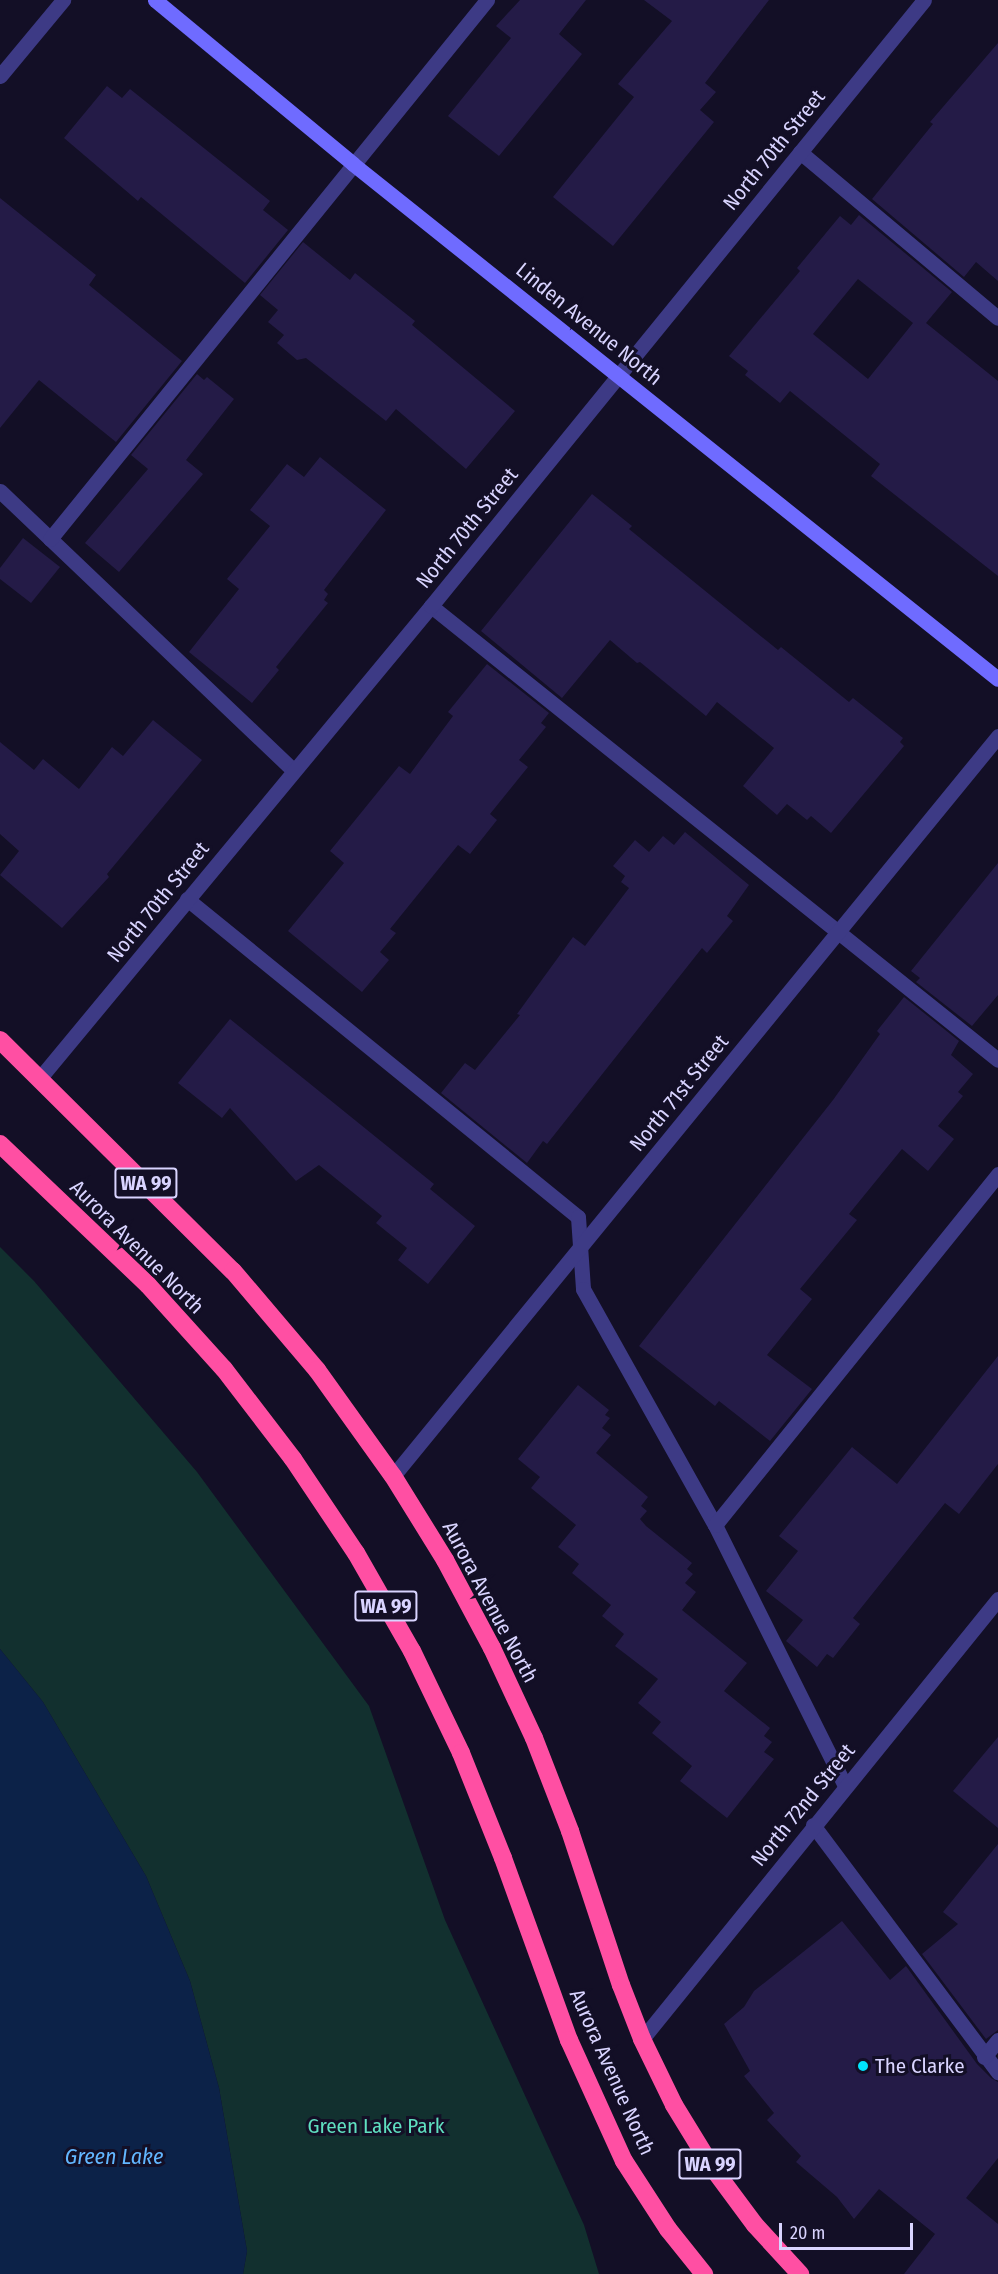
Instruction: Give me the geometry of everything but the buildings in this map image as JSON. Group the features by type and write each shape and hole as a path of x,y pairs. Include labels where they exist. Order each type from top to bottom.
{"highway":[{"name":"Aurora Avenue North","path":"0,1040 233,1271 317,1370 393,1476 461,1590 492,1648 534,1738 570,1831 642,2039 674,2105 712,2167 755,2225 800,2274"},
{"name":"Aurora Avenue North","path":"0,1144 148,1285 224,1369 293,1459 356,1553 412,1651 461,1753 503,1858 568,2040 624,2161 668,2229 704,2274"}],"main road":[{"name":"Linden Avenue North","path":"155,0 353,164 998,679"}],"street":[{"path":"0,76 63,0"},
{"path":"50,538 487,0"},
{"name":"North 70th Street","path":"39,1079 431,606 924,0"},
{"path":"800,152 998,318"},
{"path":"0,491 293,771"},
{"path":"431,606 998,1060"},
{"name":"North 71st Street","path":"393,1476 998,736"},
{"path":"187,899 578,1217 583,1289 715,1525 845,1786"},
{"path":"715,1525 998,1174"},
{"name":"North 72nd Street","path":"642,2039 998,1599"},
{"path":"813,1825 984,2057 998,2072"},
{"path":"984,2057 998,2040"}],"green space":[{"name":"Green Lake Park","path":"0,1247 34,1281 197,1472 369,1706 445,1920 584,2225 599,2274 243,2274 247,2251 219,2088 190,1981 146,1876 43,1702 0,1649"}],"water":[{"name":"Green Lake","path":"0,1649 43,1702 146,1876 190,1981 219,2088 247,2251 243,2274 0,2274"}],"place":[{"name":"The Clarke","path":"863,2066"}]}
